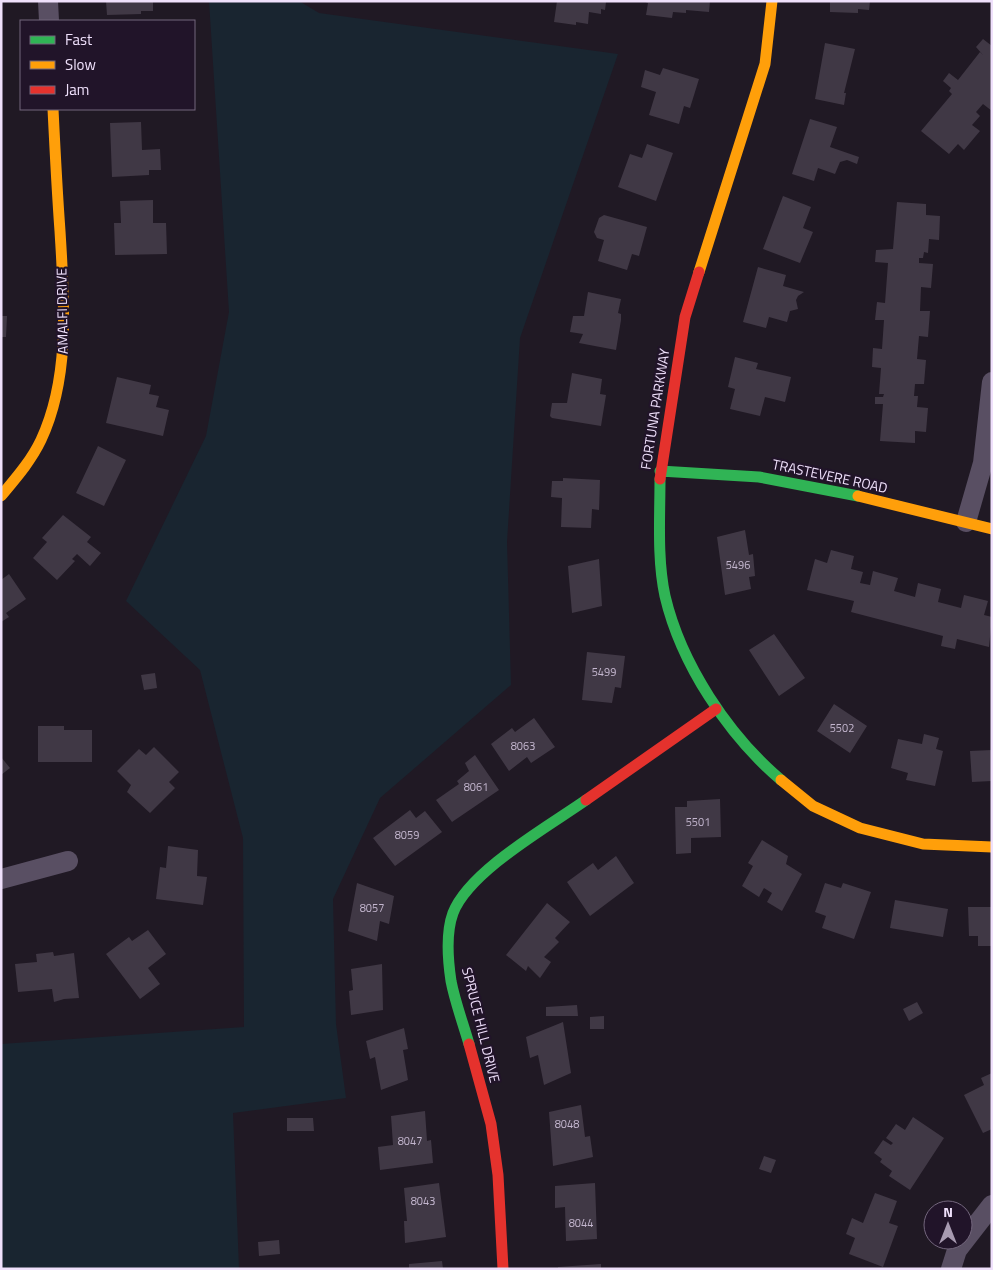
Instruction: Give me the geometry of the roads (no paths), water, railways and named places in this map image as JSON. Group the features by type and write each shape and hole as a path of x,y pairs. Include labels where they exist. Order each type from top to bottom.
{"street":[{"path":"48,1 49,20"},
{"name":"FORTUNA PARKWAY","path":"772,1 764,64 685,316 660,471 660,539 665,595 677,636 716,709 764,766 813,806 860,828 922,844 992,847"},
{"name":"AMALFI DRIVE","path":"1,496 21,476 48,422 60,384 65,332 54,110"},
{"path":"966,522 984,463 992,382"},
{"name":"TRASTEVERE ROAD","path":"660,471 759,477 861,497 992,529"},
{"name":"SPRUCE HILL DRIVE","path":"503,1269 498,1175 491,1124 451,981 449,935 453,913 468,888 508,854 716,709"},
{"path":"1,879 68,861"},
{"path":"951,1269 957,1250 992,1205"}]}
